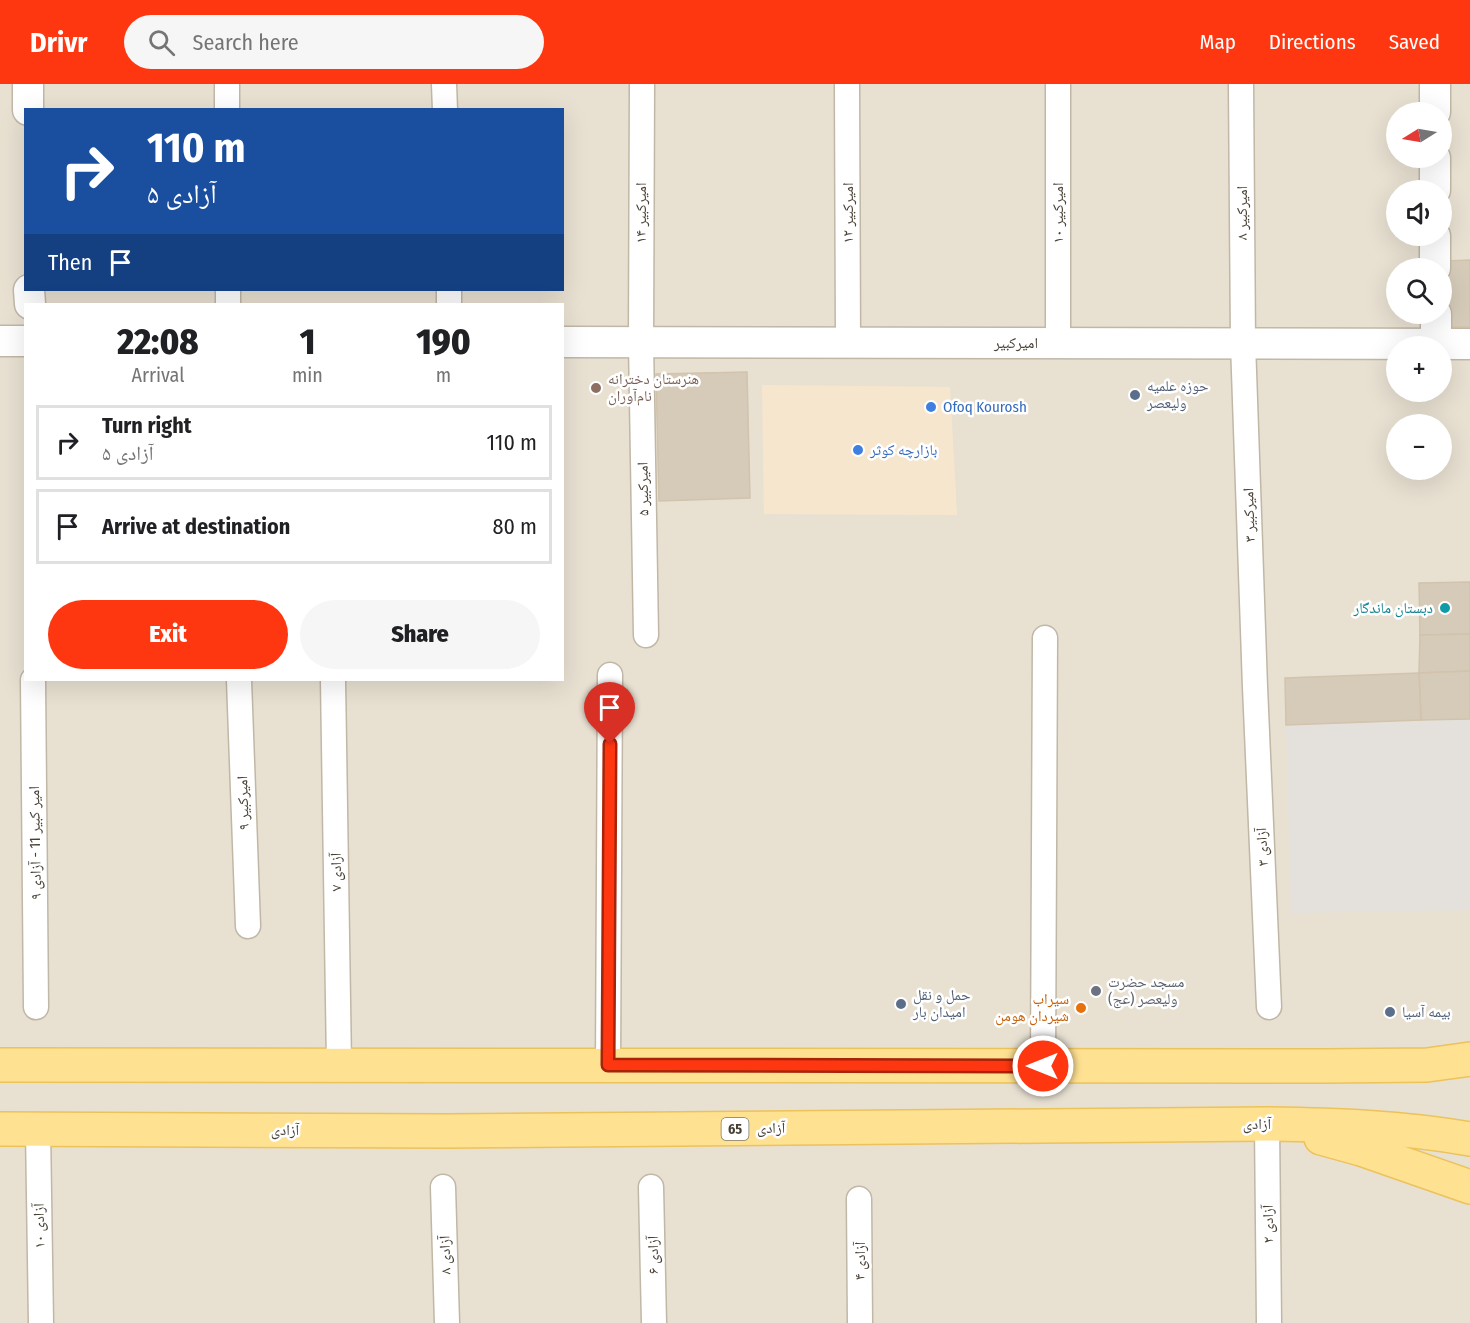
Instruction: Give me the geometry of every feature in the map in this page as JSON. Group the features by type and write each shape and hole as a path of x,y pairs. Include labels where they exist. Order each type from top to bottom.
{"main road":[{"path":"0,1065 1427,1065 1470,1059"},
{"path":"1267,1124 1361,1149 1470,1187"},
{"name":"آزادی","path":"0,1129 446,1131 1267,1124 1339,1125 1421,1131 1470,1139"}],"street":[{"path":"28,84 28,108"},
{"path":"227,84 228,108"},
{"path":"444,84 445,108"},
{"name":"امیرکبیر ۱۴","path":"641,342 642,84"},
{"name":"امیرکبیر ۱۲","path":"847,84 848,342"},
{"name":"امیرکبیر ۱۰","path":"1058,84 1058,343"},
{"name":"امیرکبیر ۸","path":"1241,84 1243,343"},
{"path":"1435,84 1435,102"},
{"path":"0,341 24,341"},
{"name":"امیرکبیر","path":"564,342 1386,344"},
{"name":"امیرکبیر ۵","path":"641,342 646,635"},
{"name":"امیرکبیر ۳","path":"1243,343 1255,687"},
{"name":"امیرکبیر","path":"1452,344 1470,344"},
{"path":"1043,1066 1045,638"},
{"path":"608,1065 610,675"},
{"name":"امیر کبیر 11 - آزادی ۹","path":"33,681 36,1007"},
{"name":"امیرکبیر ۹","path":"239,681 248,926"},
{"name":"آزادی ۷","path":"333,681 339,1065"},
{"name":"آزادی ۳","path":"1255,687 1269,1007"},
{"name":"۲ آزادی","path":"1267,1124 1269,1323"},
{"name":"۱۰ آزادی","path":"38,1129 41,1323"},
{"name":"۸ آزادی","path":"443,1187 447,1323"},
{"name":"۶ آزادی","path":"651,1187 654,1323"},
{"name":"۴ آزادی","path":"859,1199 860,1323"}],"shaded area":[{"path":"0,84 1470,84 1470,1323 0,1323"},
{"name":"بازارچه کوثر","path":"762,385 950,387 957,515 764,514"},
{"path":"1470,719 1470,910 1291,913 1286,725"}],"building":[{"path":"1470,260 1470,327 1447,327 1447,324 1452,324 1452,261"},
{"path":"747,372 750,498 659,501 656,374"},
{"name":"دبستان ماندگار","path":"1470,582 1470,634 1420,635 1419,583"},
{"path":"1470,634 1470,671 1419,673 1420,635"},
{"path":"1470,671 1470,719 1421,720 1419,673"},
{"path":"1419,673 1421,720 1286,725 1285,678"}],"place":[{"name":"هنرستان دخترانه نام‌آوران","path":"596,388"},
{"name":"حوزه علمیه ولیعصر","path":"1135,395"},
{"name":"Ofoq Kourosh","path":"931,407"},
{"name":"بازارچه کوثر","path":"858,450"},
{"name":"دبستان ماندگار","path":"1445,608"},
{"name":"مسجد حضرت ولیعصر (عج)","path":"1096,991"},
{"name":"حمل و نقل امیدان بار","path":"901,1004"},
{"name":"سیراب شیردان هومن","path":"1081,1008"},
{"name":"بیمه آسیا","path":"1390,1012"}],"route":[{"path":"610,744 608,1065 1043,1066"}]}
